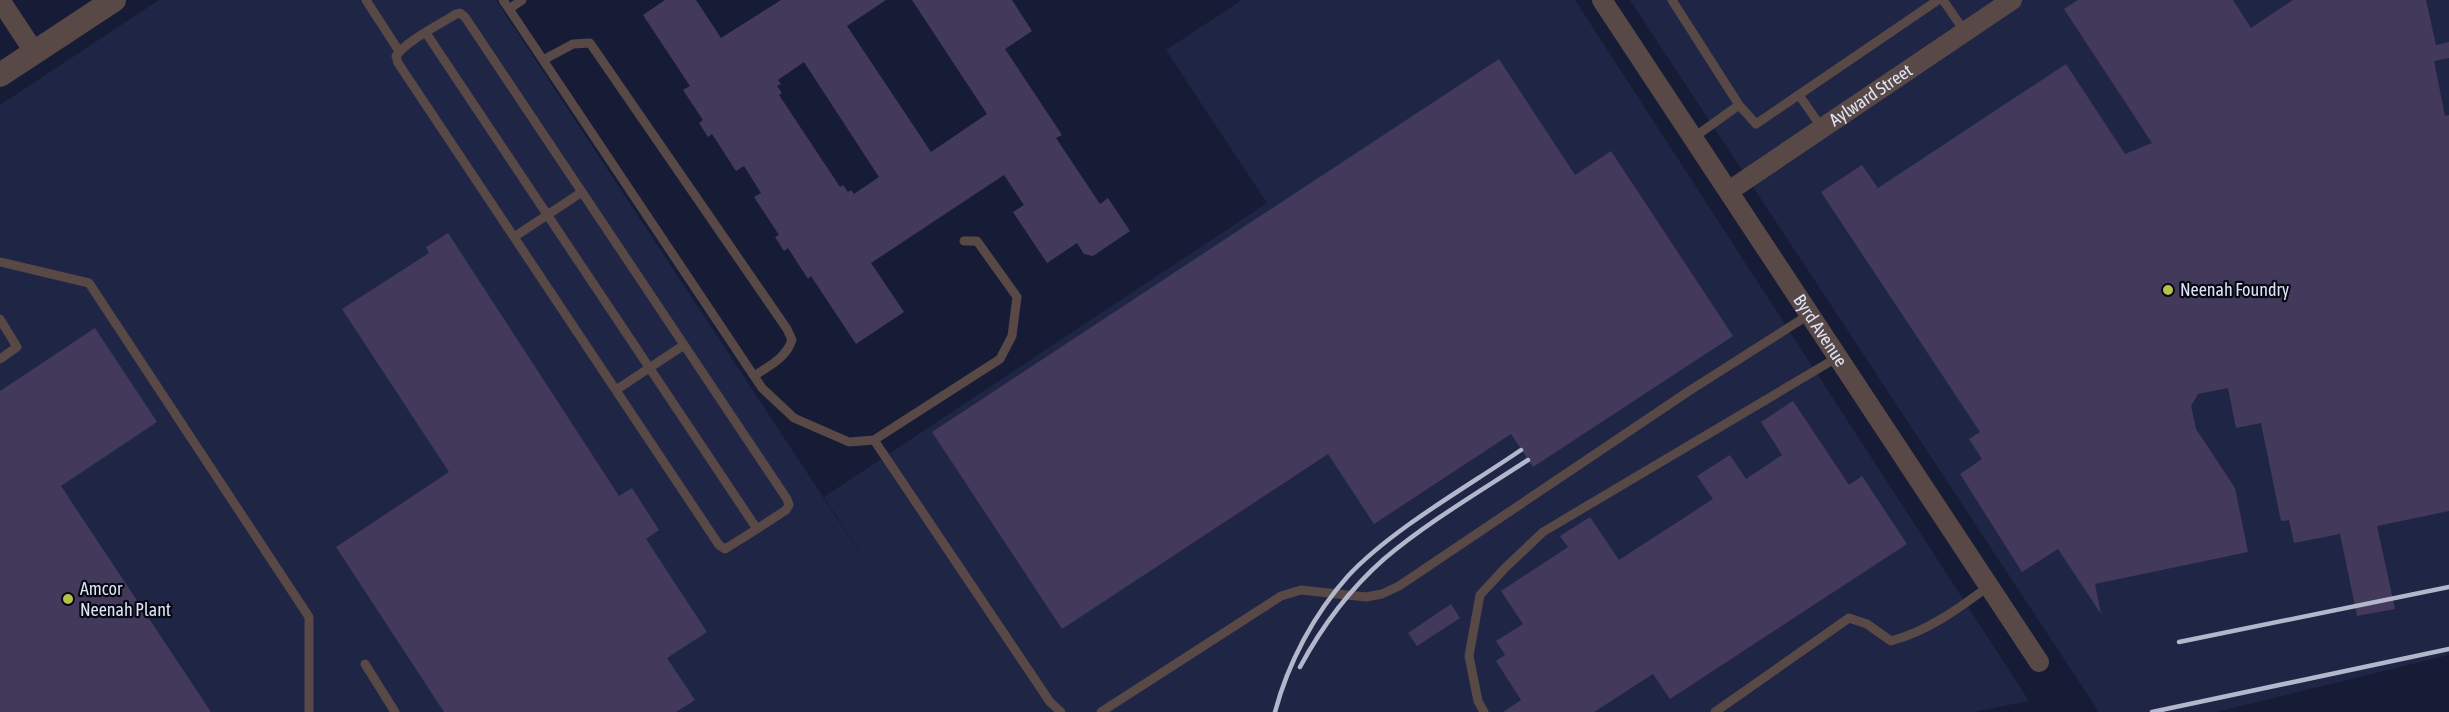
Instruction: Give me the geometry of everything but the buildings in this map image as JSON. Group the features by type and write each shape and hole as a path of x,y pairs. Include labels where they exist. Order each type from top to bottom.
{"street":[{"path":"0,0 35,53"},
{"path":"0,75 114,0"},
{"name":"Byrd Avenue","path":"1602,0 2040,662"},
{"name":"Aylward Street","path":"1729,191 2012,0"}],"lane":[{"path":"366,0 399,51"},
{"path":"522,0 506,4 762,388 794,418 849,442 874,440 1000,359 1012,336 1017,297 977,242 964,241"},
{"path":"1672,0 1739,105 1756,124 1940,0 1965,32"},
{"path":"460,13 465,17 787,499 789,506 786,510 730,547 724,549 719,545 398,63 396,57 399,51 456,14 460,13"},
{"path":"426,33 757,529"},
{"path":"543,60 573,44 590,43 787,329 792,340 789,350 779,360 754,375"},
{"path":"1799,95 1822,128"},
{"path":"1694,138 1739,105"},
{"path":"514,237 582,192"},
{"path":"0,262 89,283 309,617 309,712"},
{"path":"1101,712 1281,596 1301,590 1366,597 1383,594 1399,586 1689,391 1810,314"},
{"path":"0,319 17,347 0,359"},
{"path":"616,390 684,345"},
{"path":"1484,712 1478,701 1469,656 1480,596 1505,568 1543,532 1838,357"},
{"path":"874,440 1050,702 1061,712"},
{"path":"1715,712 1849,618 1867,624 1891,641 1912,635 1956,610 1989,586"},
{"path":"365,664 395,712"}],"shaded area":[{"path":"159,0 496,0 898,611 824,497 1267,203 1166,50 1242,0 1575,0 2029,701 1973,712 0,712 0,105"},
{"name":"Neenah Foundry","path":"1630,0 2449,0 2449,655 2216,712 2099,712"}],"railway":[{"path":"1275,712 1287,675 1313,623 1348,576 1408,525 1521,450"},
{"path":"1300,667 1337,610 1359,583 1384,559 1436,520 1528,460"},
{"path":"2179,642 2449,587"},
{"path":"2152,712 2449,649"}],"place":[{"name":"Neenah Foundry","path":"2168,290"},
{"name":"Amcor Neenah Plant","path":"68,599"}]}
